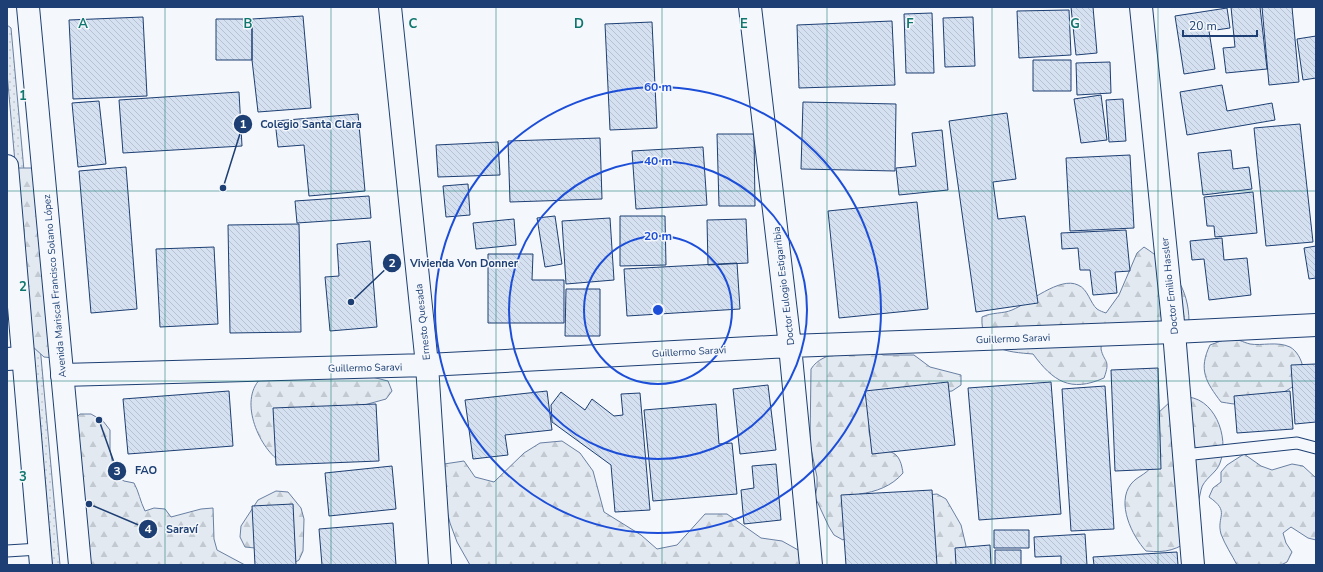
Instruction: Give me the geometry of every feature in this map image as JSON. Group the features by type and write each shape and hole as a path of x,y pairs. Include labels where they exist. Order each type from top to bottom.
{"main road":[{"name":"Avenida Mariscal Francisco Solano López","path":"28,7 80,565"},
{"name":"Ernesto Quesada","path":"390,7 427,366 440,565"},
{"name":"Doctor Eulogio Estigarribia","path":"750,7 790,346 811,565"},
{"name":"Doctor Emilio Hassler","path":"1141,7 1174,332 1193,565"},
{"path":"7,166 15,359 40,557"},
{"name":"Guillermo Saravi","path":"62,375 427,366 790,346 1174,332 1316,325"}],"lane":[{"path":"1184,455 1297,443 1316,448"},
{"path":"7,551 40,557"}],"green space":[{"path":"7,25 11,28 60,565 51,565 7,73"},
{"path":"34,168 54,358 44,357 32,346 23,247 24,230 14,169"},
{"path":"1144,247 1163,262 1177,278 1186,298 1189,322 1103,339 1101,349 1107,364 1104,378 1081,384 1063,382 1048,371 1033,354 1014,352 997,347 990,343 985,336 982,317 1012,310 1062,284 1071,283 1078,285 1087,293 1097,309 1106,313 1119,295 1137,253"},
{"path":"1229,338 1250,344 1280,344 1290,347 1300,358 1303,367 1302,375 1298,382 1291,388 1271,398 1240,404 1221,402 1211,388 1204,369 1206,354 1210,345"},
{"path":"874,350 883,355 914,355 930,367 961,375 961,385 952,391 922,394 871,418 869,428 870,437 880,448 891,452 898,457 903,473 899,478 883,488 872,492 859,494 851,533 843,540 834,535 815,497 817,477 810,444 811,369 823,358 831,355"},
{"path":"265,375 368,376 388,381 392,391 386,399 357,407 278,460 270,452 257,431 251,406 252,394 257,383"},
{"path":"1183,397 1194,398 1211,410 1221,430 1223,453 1218,467 1202,486 1198,502 1194,538 1171,550 1160,552 1146,551 1131,528 1125,510 1125,500 1131,484 1150,469 1154,461 1156,444 1156,415 1172,400"},
{"path":"80,414 91,414 103,421 110,430 110,450 115,475 124,481 134,483 145,511 154,508 165,509 171,517 201,509 213,508 214,539 217,550 245,565 83,565 87,555 88,537 78,496 72,422"},
{"path":"562,441 580,453 593,471 604,512 641,535 657,549 677,545 705,514 727,514 761,538 782,541 800,551 802,565 470,565 457,542 450,523 440,484 444,464 464,461 475,477 494,482 524,453 540,443"},
{"path":"1244,454 1261,466 1272,470 1292,464 1303,466 1316,478 1316,540 1308,538 1291,527 1283,533 1286,543 1292,552 1287,562 1281,565 1237,565 1221,534 1221,511 1216,502 1209,497 1213,488 1221,482 1221,472 1227,465"},
{"path":"276,491 288,492 301,508 304,519 303,551 299,560 290,565 255,548 245,547 240,537 241,526 258,500"},
{"path":"937,494 946,499 961,525 966,546 958,565 874,565 927,495"}],"building":[{"path":"1071,7 1093,7 1097,53 1076,55"},
{"path":"1231,7 1260,7 1267,69 1226,73 1223,48 1235,47"},
{"path":"1262,7 1292,7 1299,82 1269,85"},
{"path":"1227,8 1230,28 1209,31 1215,69 1184,74 1175,16"},
{"path":"1069,10 1071,55 1019,58 1017,11"},
{"path":"932,13 934,73 906,73 904,14"},
{"path":"303,16 311,108 258,112 252,60 252,19"},
{"path":"143,17 147,96 73,99 69,20"},
{"path":"973,17 975,66 945,67 943,18"},
{"path":"216,19 252,19 252,60 216,60"},
{"path":"892,21 895,85 799,88 797,25"},
{"path":"652,22 657,128 610,130 605,24"},
{"path":"1316,36 1316,78 1303,80 1297,39"},
{"path":"1033,60 1071,60 1071,91 1033,91"},
{"path":"1110,62 1111,93 1077,95 1076,63"},
{"path":"1222,85 1227,111 1272,103 1275,120 1187,135 1180,92"},
{"path":"239,92 242,146 123,153 119,100"},
{"path":"1101,95 1107,140 1081,143 1074,99"},
{"path":"1123,99 1126,141 1109,142 1106,100"},
{"path":"99,101 106,164 78,167 72,103"},
{"path":"803,102 896,104 895,171 801,169"},
{"path":"1007,113 1016,179 993,182 998,219 1025,216 1038,303 976,312 949,121"},
{"path":"358,114 365,191 309,196 304,145 278,147 275,121"},
{"path":"1300,124 1313,242 1266,246 1254,128"},
{"path":"942,130 948,190 899,195 896,168 916,166 912,133"},
{"path":"717,134 754,134 755,206 719,206"},
{"path":"600,138 602,199 510,202 508,141"},
{"path":"498,142 500,175 438,177 436,145"},
{"path":"703,147 707,205 636,209 632,151"},
{"path":"1231,150 1233,169 1249,167 1252,189 1203,195 1198,153"},
{"path":"1130,155 1134,228 1070,231 1066,158"},
{"path":"126,167 137,309 91,313 79,171"},
{"path":"468,184 470,215 446,217 443,186"},
{"path":"1253,192 1257,233 1215,237 1214,226 1207,226 1204,197"},
{"path":"369,196 371,218 297,223 295,201"},
{"path":"917,202 928,309 839,318 828,211"},
{"path":"555,216 562,264 545,267 537,218"},
{"path":"620,216 665,216 666,265 620,266"},
{"path":"610,218 614,280 566,284 562,221"},
{"path":"514,219 516,245 476,249 473,223"},
{"path":"746,219 748,263 708,265 707,220"},
{"path":"299,224 301,332 230,333 228,225"},
{"path":"1126,230 1130,271 1115,272 1117,293 1093,295 1090,270 1080,270 1078,248 1062,249 1061,233"},
{"path":"1222,238 1224,260 1247,258 1251,295 1209,300 1204,259 1192,260 1190,241"},
{"path":"370,241 377,327 330,331 325,277 339,276 337,244"},
{"path":"1316,246 1316,278 1309,279 1304,248"},
{"path":"214,247 218,324 160,327 156,249"},
{"path":"488,254 533,254 532,280 564,280 564,323 488,323"},
{"path":"737,263 740,309 627,316 624,269"},
{"path":"566,289 600,289 600,336 565,336"},
{"path":"1316,364 1316,422 1295,424 1291,365"},
{"path":"1158,368 1161,469 1115,471 1111,370"},
{"path":"948,382 955,445 872,454 865,391"},
{"path":"1051,382 1061,514 979,520 968,388"},
{"path":"768,385 776,450 740,454 733,389"},
{"path":"1105,386 1114,529 1071,531 1062,389"},
{"path":"229,391 233,446 128,454 123,399"},
{"path":"547,391 552,430 505,435 508,455 473,459 465,400"},
{"path":"1290,391 1293,429 1237,433 1234,396"},
{"path":"561,392 585,410 592,399 614,416 623,415 621,394 640,393 650,510 615,512 611,465 552,422 551,405"},
{"path":"376,404 379,461 276,465 273,408"},
{"path":"716,404 719,444 732,443 737,494 653,501 644,410"},
{"path":"776,464 781,520 744,524 741,490 754,488 752,466"},
{"path":"392,466 396,509 329,516 325,473"},
{"path":"932,490 937,565 846,565 841,495"},
{"path":"293,504 296,565 255,565 252,506"},
{"path":"393,523 396,565 322,565 319,529"},
{"path":"994,530 1029,530 1029,548 994,548"},
{"path":"1085,534 1087,565 1061,565 1061,556 1035,557 1034,537"},
{"path":"990,545 991,565 956,565 955,548"},
{"path":"995,550 1021,550 1021,565 995,565"},
{"path":"1177,552 1178,565 1094,565 1093,557"}],"place":[{"name":"Colegio Santa Clara","path":"223,188"},
{"name":"Vivienda Von Donner","path":"351,302"},
{"name":"FAO","path":"99,420"},
{"name":"Saraví","path":"89,504"}]}
